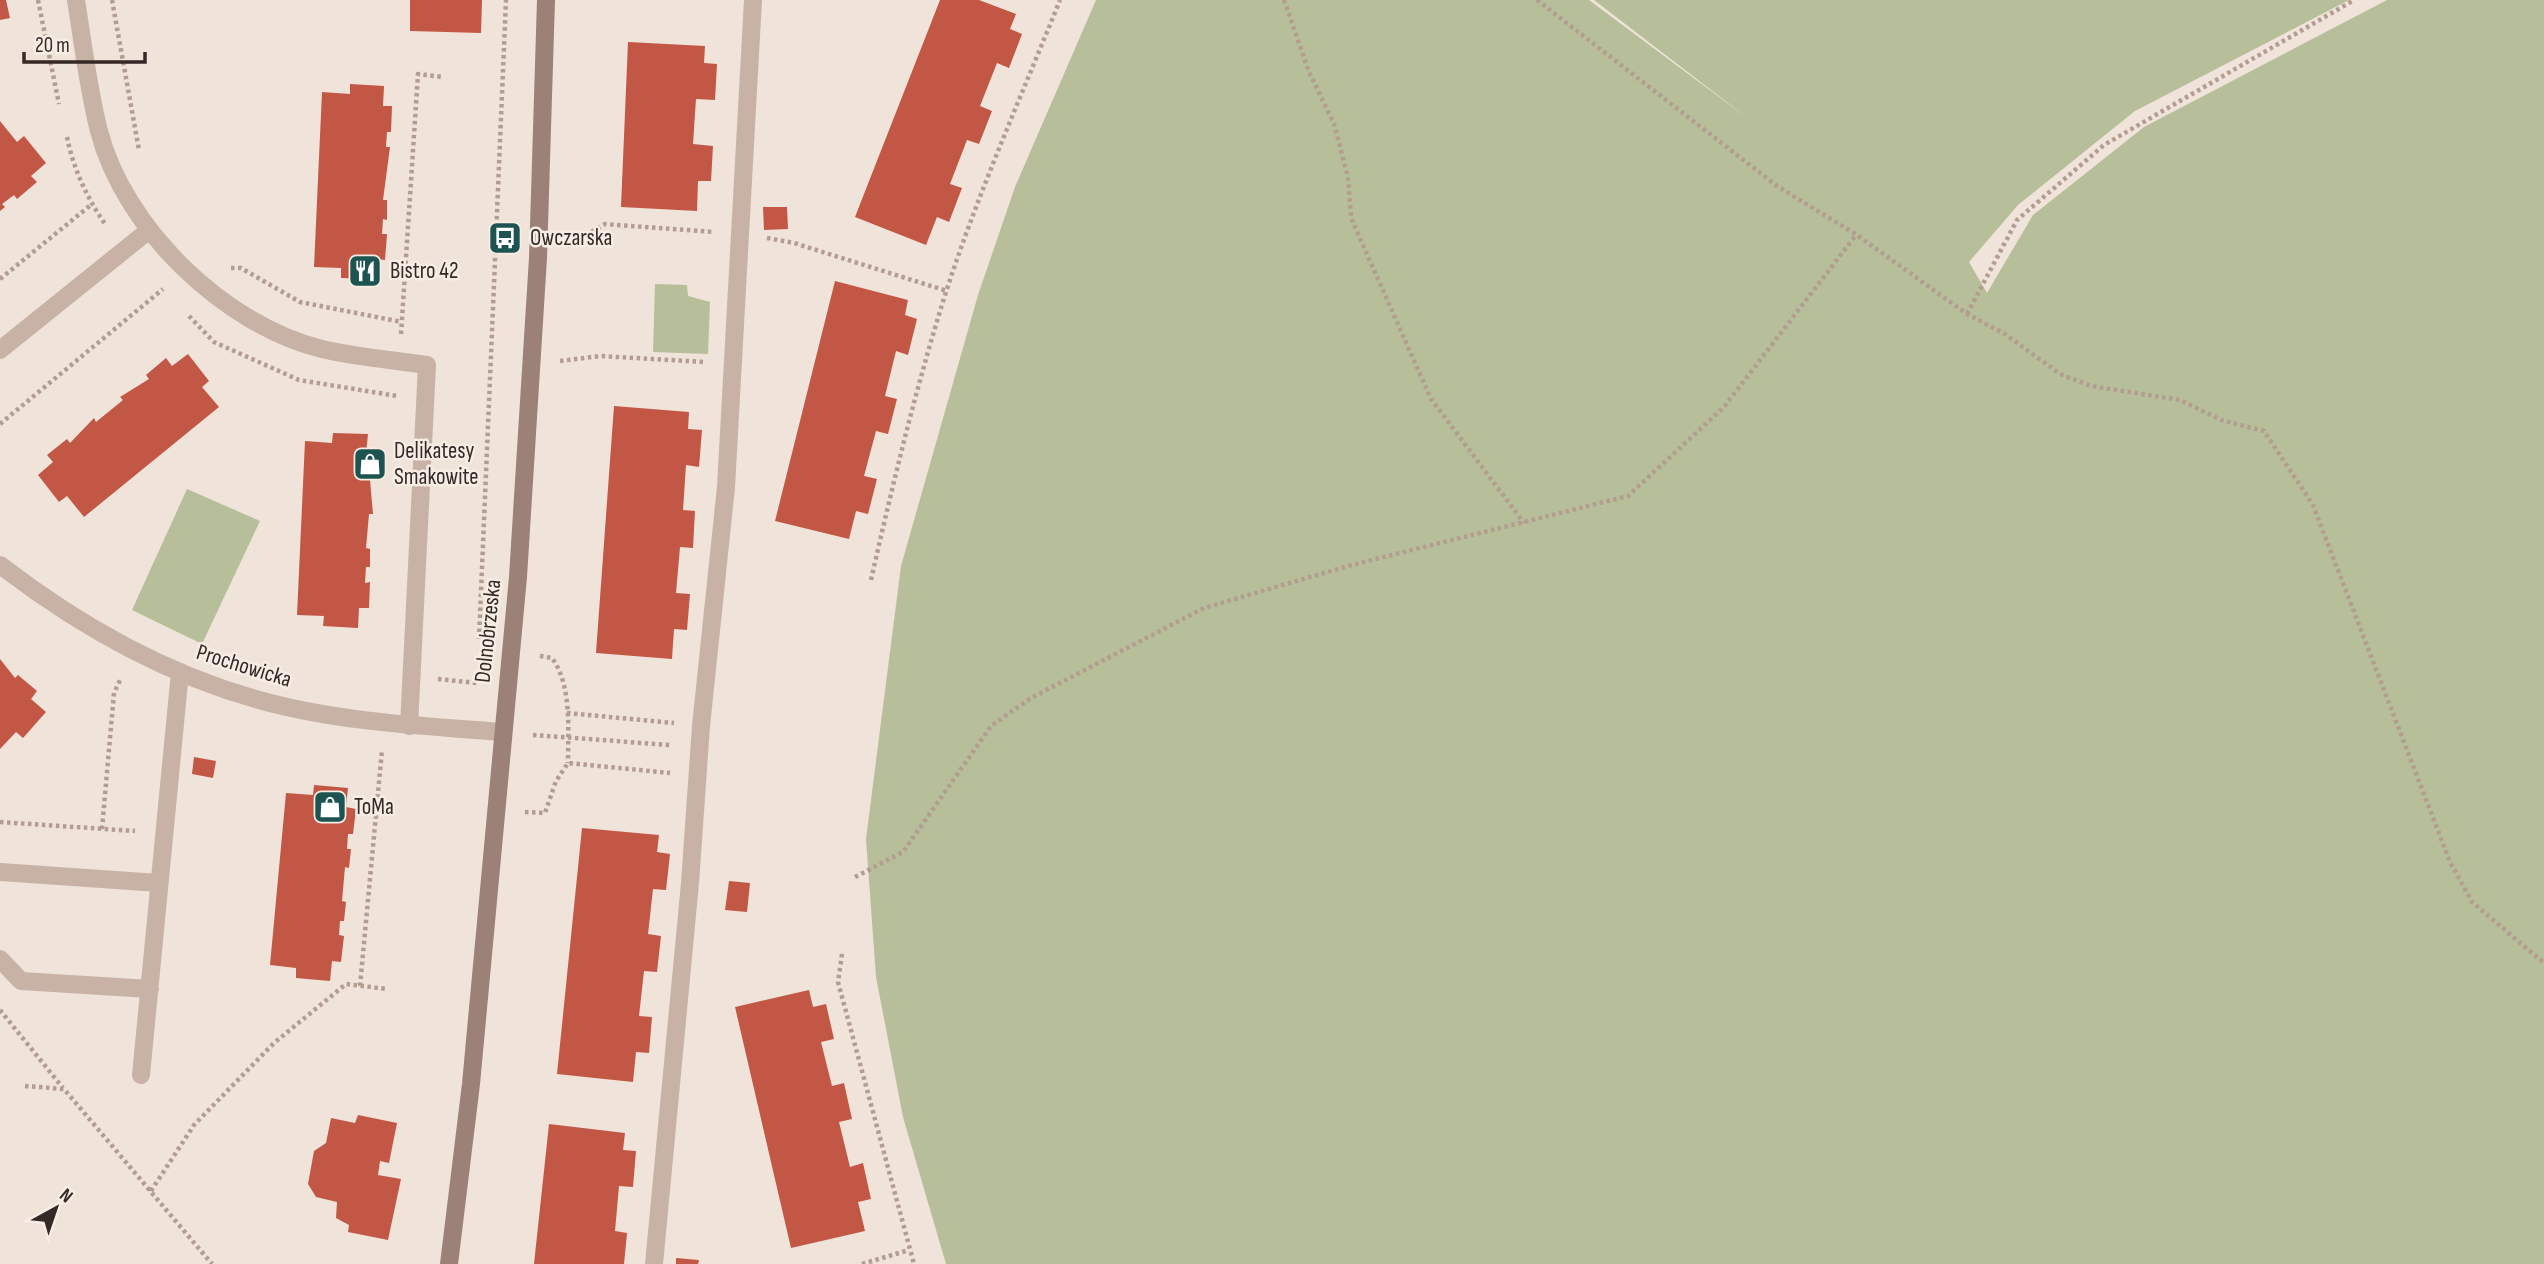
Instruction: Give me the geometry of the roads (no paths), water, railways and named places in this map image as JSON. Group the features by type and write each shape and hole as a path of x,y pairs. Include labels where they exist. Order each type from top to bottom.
{"street":[{"path":"76,0 99,132 123,191 148,231 180,265 237,309 279,334 321,349 427,365 409,726"},
{"name":"Dolnobrzeska","path":"449,1264 471,1084 518,577 538,263 546,0"},
{"path":"654,1264 690,883 701,726 726,486 753,0"},
{"path":"0,350 148,231"},
{"name":"Prochowicka","path":"0,565 55,608 148,659 260,701 409,726 502,732"},
{"path":"141,1075 180,672"},
{"path":"0,872 159,883"},
{"path":"0,959 20,981 150,989"}],"place":[{"name":"Owczarska","path":"505,238"},
{"name":"Bistro 42","path":"365,271"},
{"name":"Delikatesy Smakowite","path":"370,464"},
{"name":"ToMa","path":"330,807"}]}
